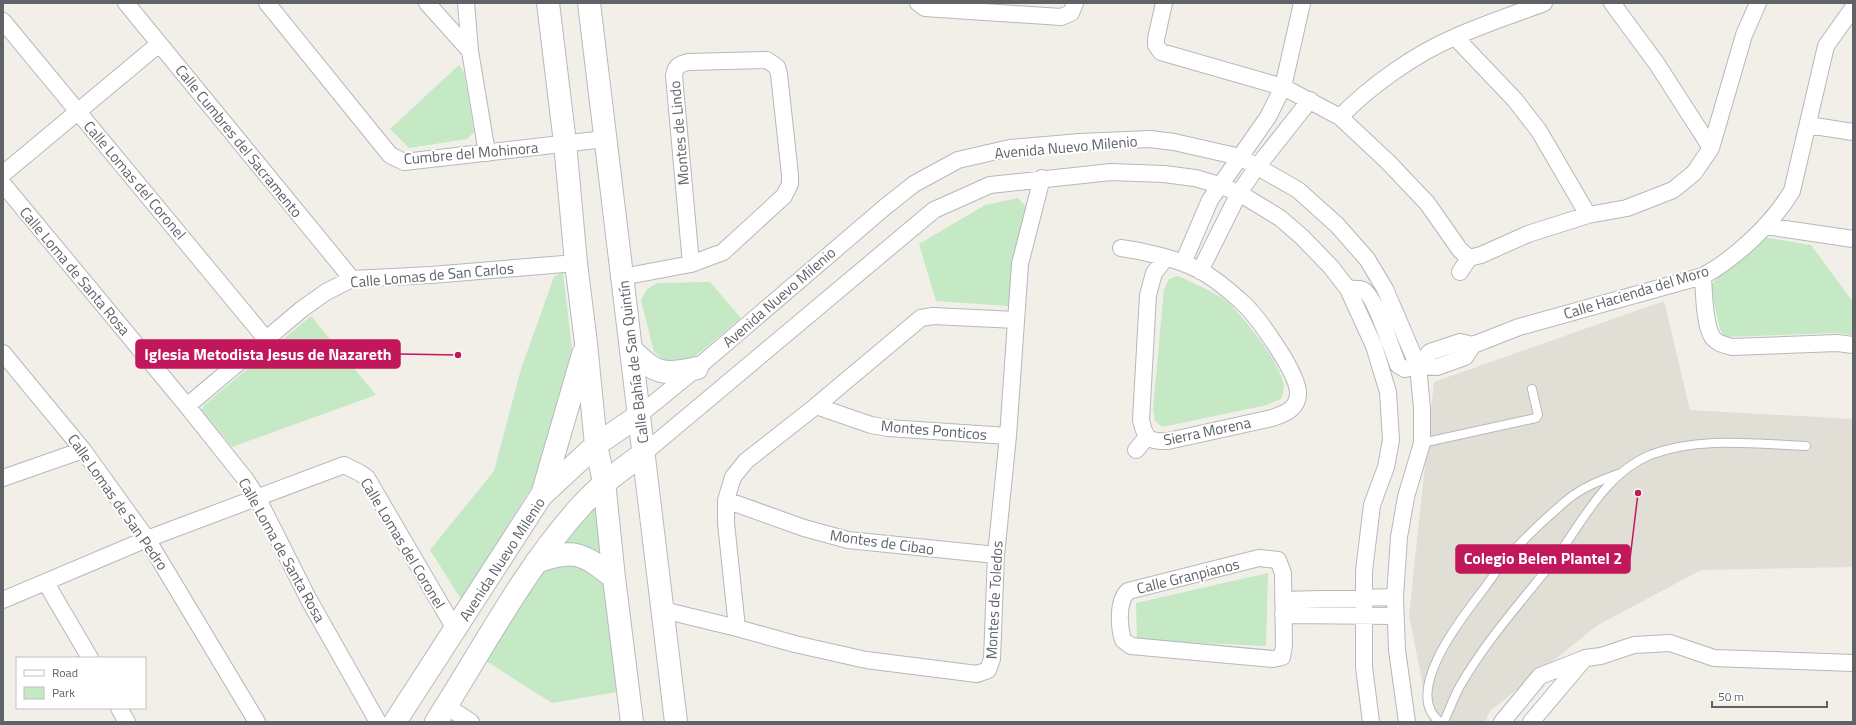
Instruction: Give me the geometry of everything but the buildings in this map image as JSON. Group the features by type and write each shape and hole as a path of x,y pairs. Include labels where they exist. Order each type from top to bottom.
{"street":[{"name":"Calle Cumbres del Sacramento","path":"126,3 352,279"},
{"name":"Cumbre del Mohinora","path":"267,3 395,158 404,162 605,139"},
{"path":"428,3 470,51"},
{"path":"466,3 470,51 487,153"},
{"path":"548,3 565,143 576,263 586,343 596,445 604,482 632,722"},
{"name":"Calle Bahía de San Quintín","path":"589,3 676,722"},
{"path":"918,3 925,8 1061,17 1071,13 1075,3"},
{"path":"1164,3 1156,39 1156,45 1161,52 1283,87 1340,117 1388,162 1427,203 1460,250 1465,265 1481,255 1528,234 1588,215 1627,208 1673,190 1694,173 1711,148 1744,35 1758,3"},
{"path":"1183,263 1210,200 1219,185 1268,117 1283,87 1302,3"},
{"path":"1340,117 1354,102 1386,77 1454,37 1544,3"},
{"path":"1612,3 1657,64 1711,148"},
{"name":"Calle Hacienda del Moro","path":"1348,290 1363,290 1367,293 1378,313 1398,365 1405,369 1418,366 1437,367 1465,357 1473,345 1519,327 1703,276 1720,266 1765,226 1783,205 1792,191 1826,46 1848,24 1853,8"},
{"name":"Calle Lomas del Coronel","path":"3,21 266,339"},
{"path":"1454,37 1515,100 1539,131 1588,215"},
{"path":"3,174 159,44"},
{"name":"Montes de Lindo","path":"622,277 692,264 723,252 784,196 790,184 780,74 776,67 767,60 688,62 682,63 675,71 674,76 692,264"},
{"path":"1200,271 1239,193 1257,167 1310,100"},
{"path":"1808,125 1853,132"},
{"name":"Avenida Nuevo Milenio","path":"395,722 541,496 596,445 638,416 697,368 885,207 914,184 958,160 1010,148 1080,142 1150,140 1174,142 1240,157 1298,190 1337,225 1367,258 1385,289 1418,366 1422,408 1422,443 1406,497 1399,537 1394,616 1407,722"},
{"name":"Avenida Nuevo Milenio","path":"441,714 536,562 582,505 604,482 644,453 934,210 990,185 1042,178 1111,172 1164,174 1194,178 1219,185 1239,193 1280,218 1302,237 1331,267 1348,290 1374,346 1388,392 1390,432 1386,467 1372,505 1364,571 1364,667 1371,722"},
{"name":"Montes de Toledos","path":"663,610 795,644 866,660 977,674 988,670 992,659 996,555 1008,436 1020,264 1031,216 1042,178"},
{"name":"Calle Loma de Santa Rosa","path":"3,184 187,406 246,480 309,600 378,722"},
{"path":"1765,226 1853,239"},
{"path":"1120,248 1141,250 1165,259"},
{"name":"Sierra Morena","path":"1165,259 1183,263 1200,271 1245,306 1267,333 1295,378 1300,410 1272,418 1168,441 1156,442 1147,437 1143,430 1141,420 1148,295 1154,273 1165,259"},
{"name":"Calle Lomas de San Carlos","path":"187,406 266,339 326,292 352,279 431,275 576,263"},
{"path":"1703,276 1708,326 1712,337 1721,344 1732,347 1837,343 1853,345"},
{"path":"737,628 726,523 726,500 733,477 746,461 816,406 921,318 933,316 1016,320"},
{"path":"541,496 586,343"},
{"path":"631,349 650,367 662,372 672,373 697,368"},
{"name":"Calle Lomas de San Pedro","path":"3,353 83,450 147,539 257,722"},
{"name":"Montes Ponticos","path":"816,406 871,425 888,428 1008,436"},
{"path":"1136,450 1147,437"},
{"path":"3,478 83,450"},
{"name":"Calle Lomas del Coronel","path":"256,497 344,466 353,468 367,478 455,629"},
{"path":"3,600 147,539 256,497"},
{"name":"Montes de Cibao","path":"726,500 804,528 848,540 996,555"},
{"path":"536,562 554,556 567,554 577,555 594,562 614,578"},
{"name":"Calle Granpianos","path":"1259,558 1278,560 1283,573 1283,608 1284,651 1282,657 1277,659 1131,646 1125,643 1122,636 1120,608 1125,594 1128,591 1259,558"},
{"path":"46,583 89,657"},
{"path":"1283,608 1395,597"},
{"path":"1283,608 1364,616 1394,616"},
{"path":"1502,722 1540,676 1585,658 1601,656 1634,645 1670,643 1714,658 1853,663"},
{"path":"1532,722 1585,658"},
{"path":"120,709 127,722"},
{"path":"441,714 471,722"}],"lane":[{"path":"1422,443 1536,418 1538,415 1532,389"},
{"path":"1440,722 1431,712 1428,686 1436,658 1466,612 1510,555 1567,500 1589,484 1619,474 1650,455 1680,446 1711,443 1806,446"},
{"path":"1444,722 1460,687 1496,632 1553,562 1591,506 1619,474"}],"shaded area":[{"path":"1664,301 1690,410 1853,419 1853,567 1701,570 1598,625 1490,711 1485,722 1430,722 1409,615 1434,382"}],"green space":[{"path":"459,65 464,72 474,132 467,139 409,148 390,129"},
{"path":"1018,198 1027,208 1008,306 936,301 919,244 985,205"},
{"path":"1757,236 1811,245 1853,302 1853,335 1837,333 1725,337 1720,329 1710,286"},
{"path":"563,272 572,350 537,479 461,599 430,550 494,471 521,369 554,277"},
{"path":"1178,276 1222,298 1249,326 1269,352 1282,377 1284,387 1281,399 1267,405 1162,427 1155,421 1153,409 1164,289 1169,279"},
{"path":"710,282 741,318 693,358 677,362 664,360 654,352 641,300 647,289 657,283"},
{"path":"311,316 376,395 232,447 202,410 204,405"},
{"path":"605,490 629,690 552,703 475,654"},
{"path":"1268,573 1266,646 1137,640 1136,603"}],"place":[{"name":"Iglesia Metodista Jesus de Nazareth","path":"458,355"},
{"name":"Colegio Belen Plantel 2","path":"1638,493"}]}
